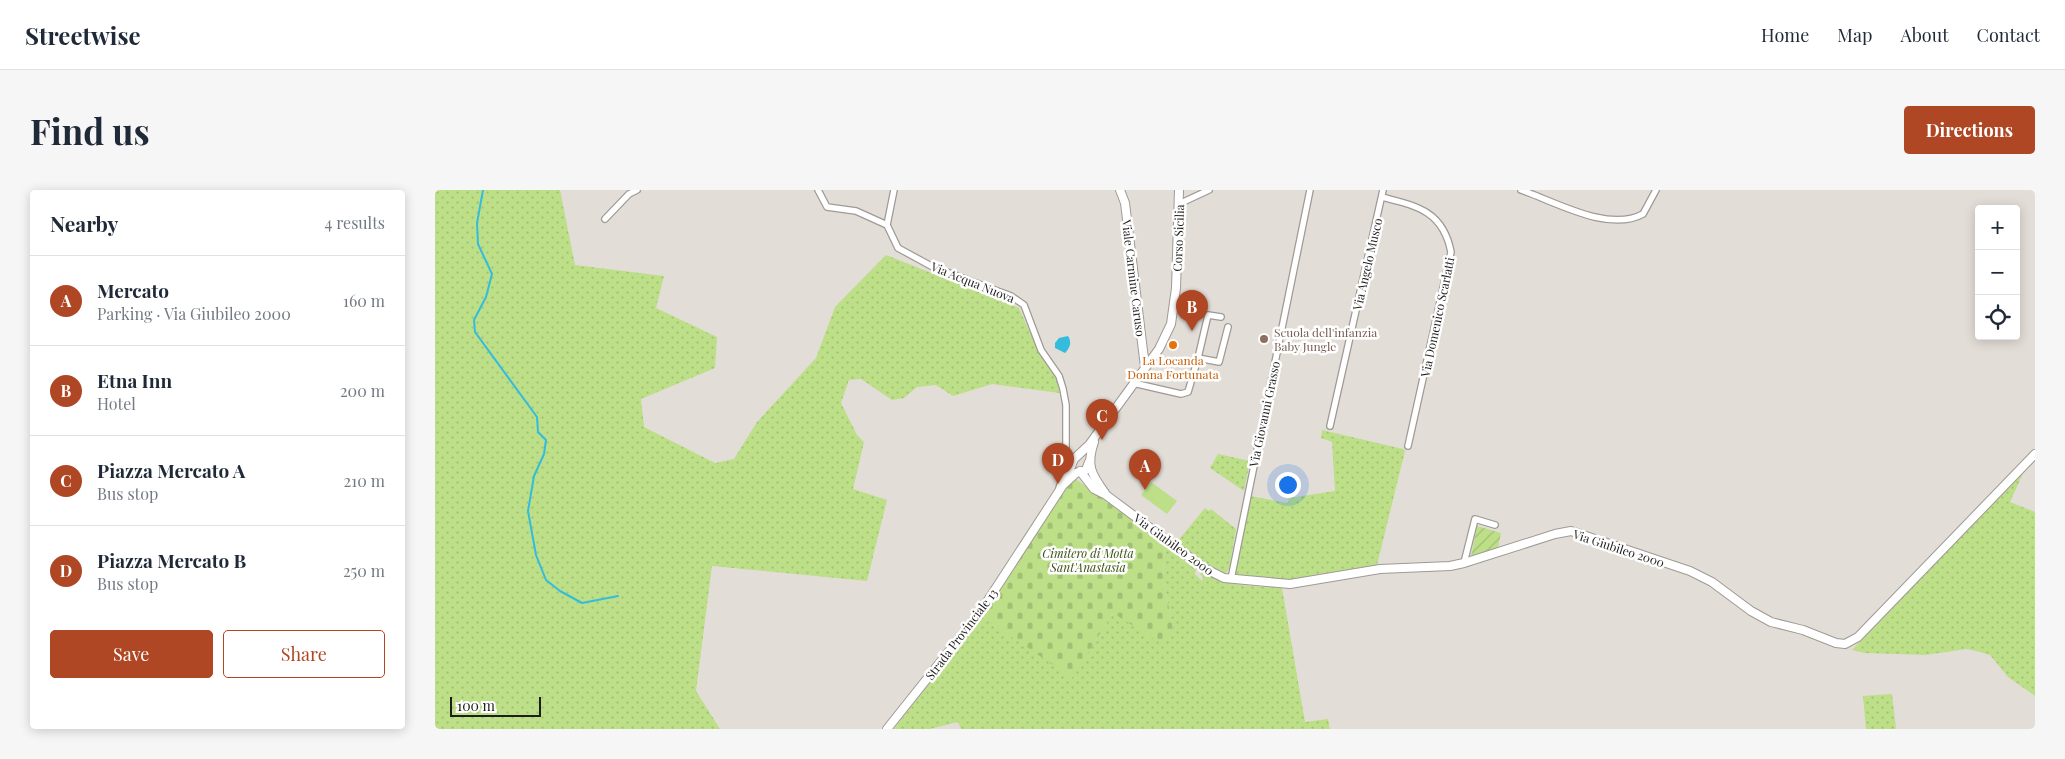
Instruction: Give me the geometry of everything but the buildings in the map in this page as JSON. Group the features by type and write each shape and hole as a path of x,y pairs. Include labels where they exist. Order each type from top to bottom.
{"street":[{"path":"605,219 629,194 637,190"},
{"path":"818,190 827,208 856,211 887,225 894,190"},
{"name":"Viale Carmine Caruso","path":"1120,190 1126,210 1145,367"},
{"name":"Corso Sicilia","path":"1145,367 1165,337 1173,315 1179,190"},
{"path":"1179,204 1209,190"},
{"name":"Via Giovanni Grasso","path":"1231,579 1310,190"},
{"name":"Via Angelo Musco","path":"1330,426 1383,190"},
{"path":"1521,190 1573,211 1613,219 1627,219 1643,214 1656,190"},
{"name":"Via Domenico Scarlatti","path":"1382,197 1425,210 1443,230 1451,252 1408,446"},
{"name":"Via Acqua Nuova","path":"887,225 895,243 904,252 963,279 1011,296 1024,305 1041,350 1059,376 1066,406 1071,462 1065,470 1056,496"},
{"path":"1133,383 1181,394 1188,392 1208,315 1221,318"},
{"path":"1198,358 1219,362 1228,327"},
{"path":"1063,485 1071,462 1080,455 1096,435 1145,367"},
{"path":"1063,485 1071,476 1087,468 1096,435"},
{"name":"Via Giubileo 2000","path":"1080,471 1095,489 1107,495 1204,568 1231,579 1290,584 1380,569 1450,566 1555,534 1571,531 1690,571 1712,582 1751,611 1771,622 1790,625 1836,643 1845,644 1858,637 2035,454"},
{"path":"1080,455 1086,457 1096,481 1107,495"},
{"path":"1071,462 1075,469 1080,471"},
{"name":"Strada Provinciale 13","path":"887,729 981,611 1063,485"},
{"path":"1464,563 1475,519 1495,524"}],"green space":[{"path":"435,190 560,190 575,265 664,276 656,308 717,337 715,368 641,399 644,427 715,463 734,459 757,422 816,358 835,307 886,255 1019,308 1039,353 1056,378 1060,393 992,384 953,396 936,385 917,387 904,398 892,400 861,379 849,380 841,403 857,435 864,442 853,489 887,500 867,581 712,566 696,691 720,729 435,729"},
{"path":"1322,430 1405,451 1377,565 1313,575 1296,580 1281,581 1237,576 1234,570 1250,496 1288,503 1289,498 1335,491 1332,442 1321,438"},
{"path":"1218,454 1250,461 1244,491 1210,468"},
{"path":"2025,469 2010,502 2035,512 2035,696 2008,677 1990,655 1980,652 1967,649 1925,655 1865,653 1852,650"},
{"name":"Cimitero di Motta Sant'Anastasia","path":"1073,477 1165,544 1163,578 1173,628 1162,644 1113,613 1072,678 981,616"},
{"path":"1151,482 1177,501 1167,514 1141,495"},
{"path":"1205,508 1209,511 1211,509 1236,529 1229,569 1225,574 1206,566 1176,543"},
{"path":"1477,526 1501,533 1498,548 1471,557"},
{"path":"1165,544 1196,570 1195,574 1202,581 1203,577 1200,574 1202,572 1231,583 1282,588 1305,722 1328,719 1330,729 961,729 958,722 930,729 894,729 981,616 1072,677 1113,613 1173,628 1163,578"},
{"path":"1892,694 1896,729 1866,729 1863,696"}],"water":[{"path":"1068,336 1070,345 1065,353 1055,348 1055,343 1059,338"}],"waterway":[{"path":"483,190 477,223 478,244 492,274 486,297 474,320 475,332 537,417 538,432 546,440 544,454 534,476 528,511 536,555 546,580 560,591 582,603 618,596"}],"place":[{"name":"Etna Inn","path":"1192,331"},
{"name":"Scuola dell'infanzia Baby Jungle","path":"1264,339"},
{"name":"La Locanda Donna Fortunata","path":"1173,345"},
{"name":"Piazza Mercato A","path":"1102,440"},
{"name":"Piazza Mercato B","path":"1058,484"},
{"name":"Mercato","path":"1145,490"}]}
